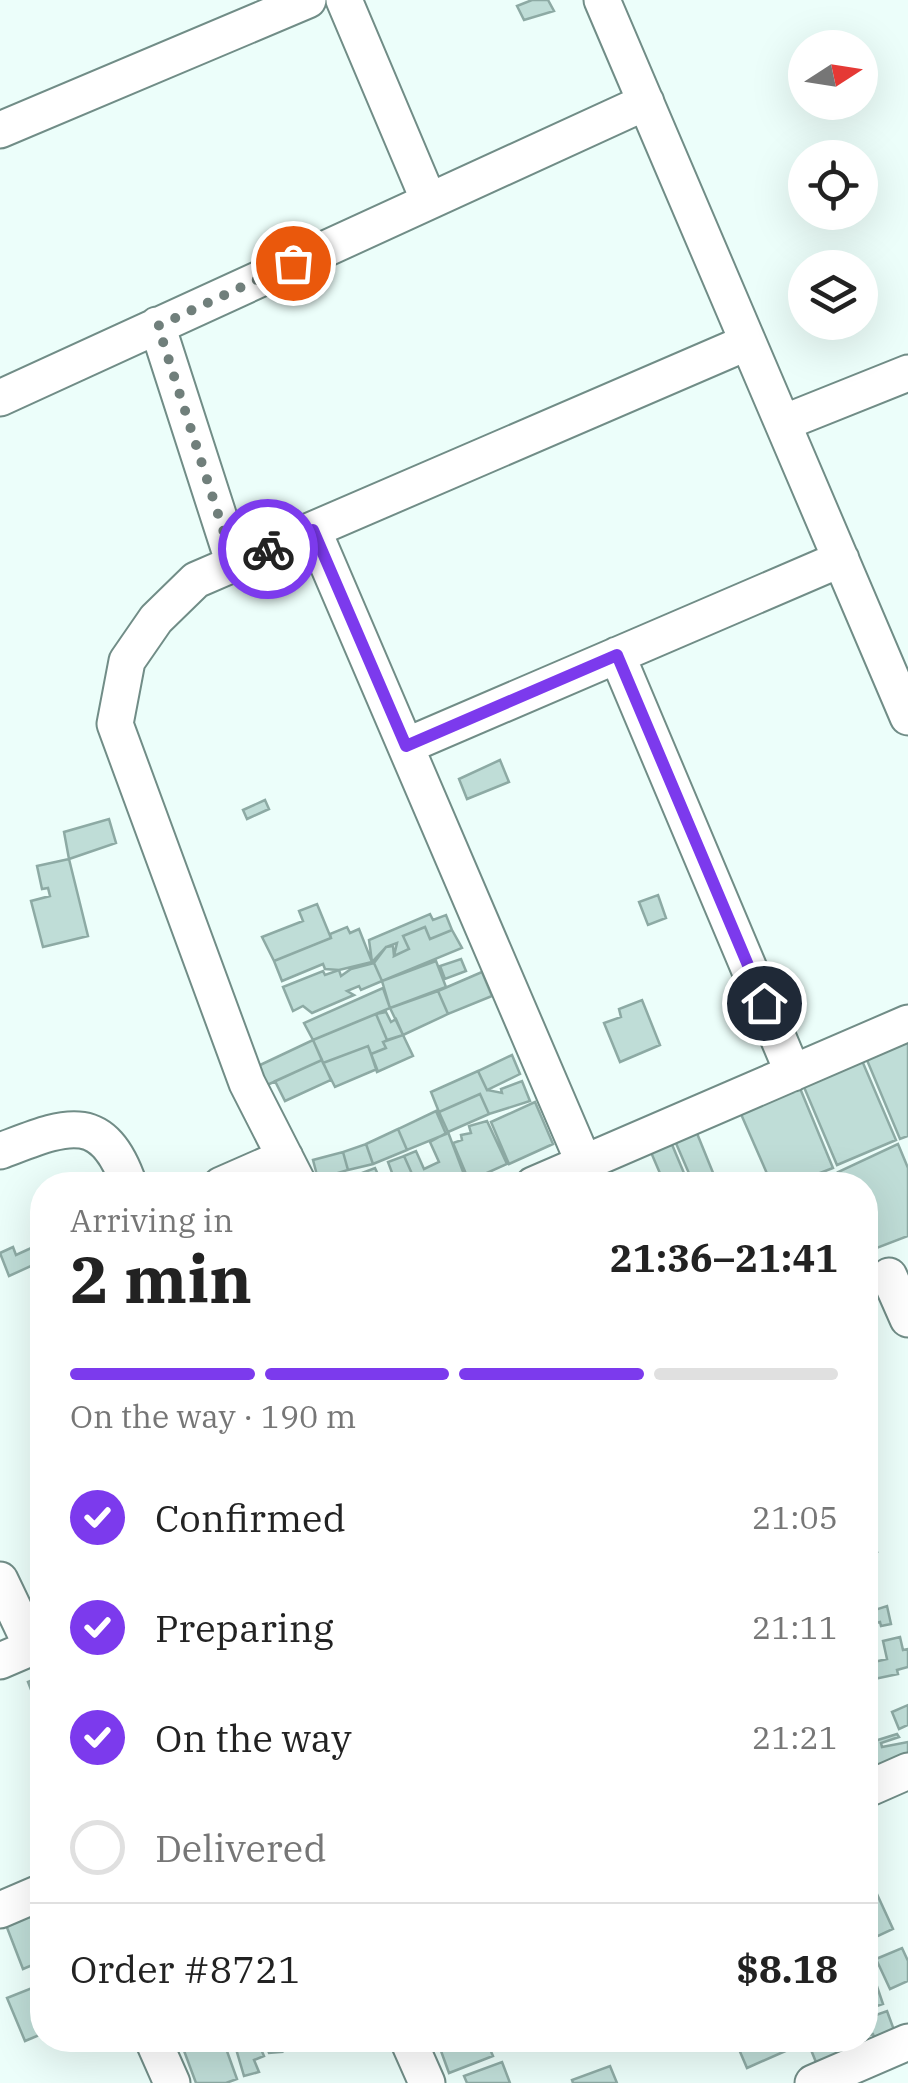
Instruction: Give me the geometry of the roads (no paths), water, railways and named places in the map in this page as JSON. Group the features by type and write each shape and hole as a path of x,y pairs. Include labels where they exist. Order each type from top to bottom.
{"street":[{"path":"0,130 308,0"},
{"path":"344,0 429,201"},
{"path":"602,0 908,717"},
{"path":"0,398 646,102"},
{"path":"158,326 234,564"},
{"path":"292,1171 248,1082 115,724 127,662 156,619 196,580 748,342"},
{"path":"783,423 908,373"},
{"path":"313,530 584,1163"},
{"path":"406,746 840,559"},
{"path":"617,655 793,1073"},
{"path":"563,1172 908,1023"},
{"path":"0,1150 74,1126 103,1138 125,1172"},
{"path":"887,1276 908,1320"},
{"path":"0,1580 25,1650"},
{"path":"878,1784 908,1770"},
{"path":"0,1910 30,1897"},
{"path":"812,2083 908,2042"},
{"path":"159,2052 172,2083"},
{"path":"413,2052 427,2083"}]}
